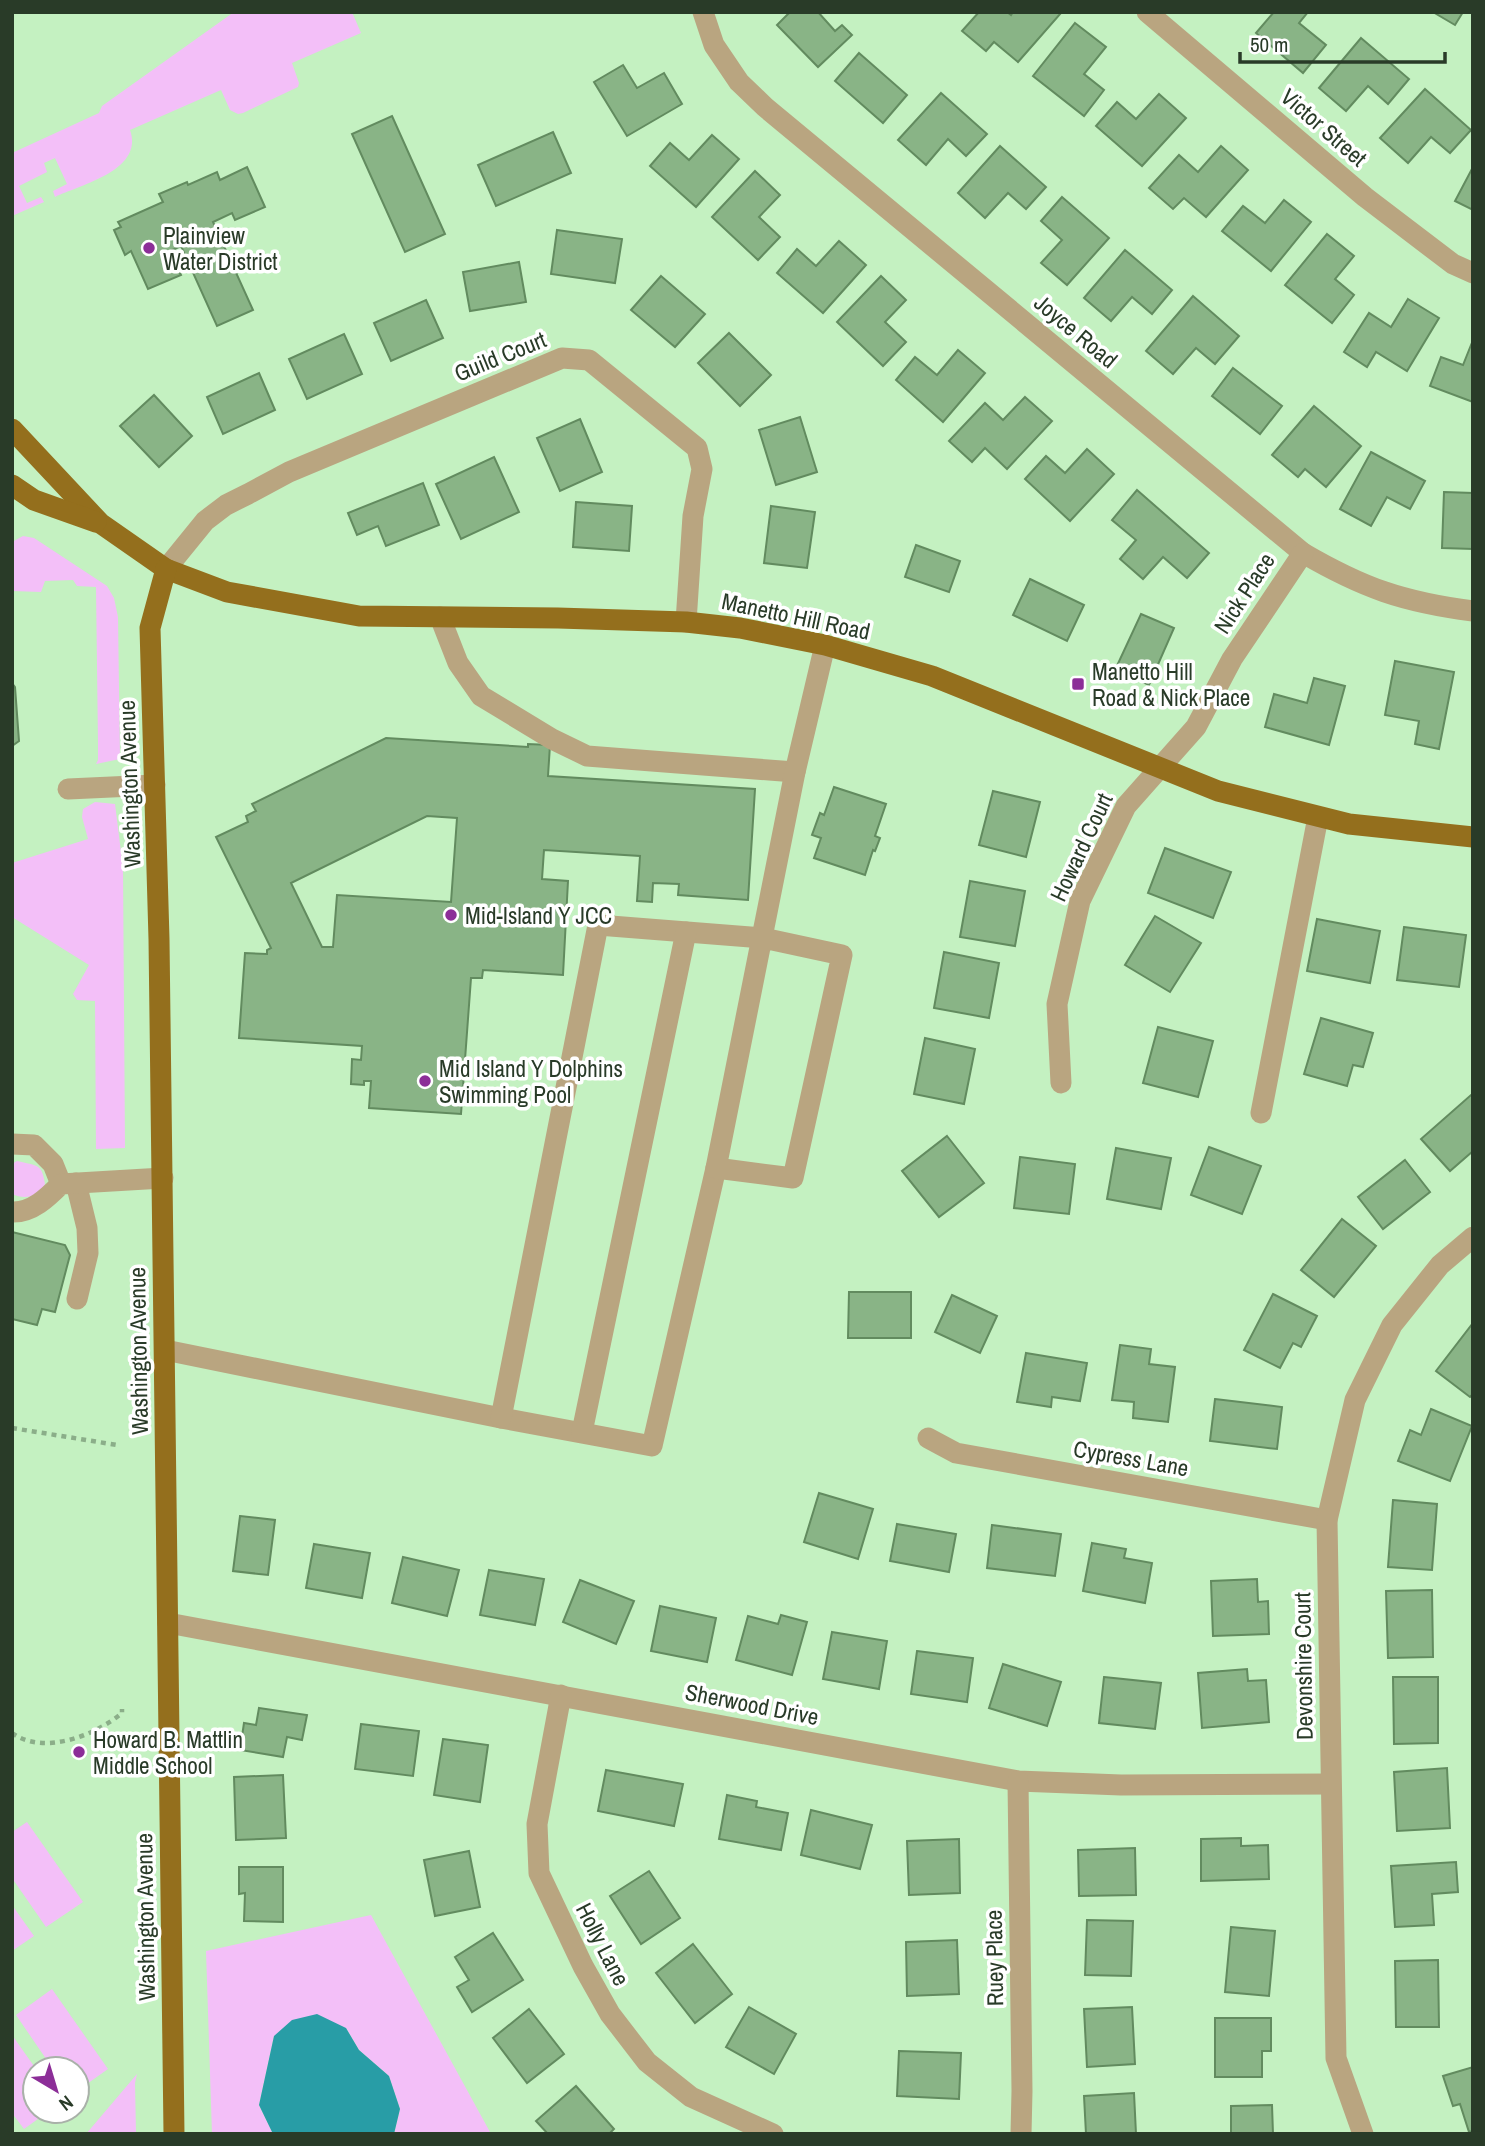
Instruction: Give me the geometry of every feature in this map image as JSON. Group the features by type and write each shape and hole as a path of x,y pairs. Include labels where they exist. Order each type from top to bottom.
{"main road":[{"name":"Manetto Hill Road","path":"12,429 100,523 166,569 226,592 359,616 686,622 740,628 825,645 932,676 1218,792 1349,824 1473,837"},
{"name":"Manetto Hill Road","path":"12,485 34,500 100,523"},
{"name":"Washington Avenue","path":"166,569 150,628 163,1178 174,2134"}],"street":[{"name":"Joyce Road","path":"703,12 714,45 739,82 765,107 1303,553 1342,576 1383,593 1429,605 1473,611"},
{"name":"Victor Street","path":"1147,12 1365,197 1453,264 1473,273"},
{"name":"Guild Court","path":"166,569 205,521 226,505 289,472 562,358 589,360 697,447 702,469 693,516 686,622"},
{"name":"Nick Place","path":"1160,767 1196,727 1232,659 1303,553"},
{"path":"440,617 458,663 481,696 552,739 587,756 796,772"},
{"path":"165,1350 652,1446 716,1168 796,772 825,645"},
{"name":"Howard Court","path":"1061,1083 1057,1004 1080,901 1126,806 1160,767"},
{"path":"68,789 155,785"},
{"path":"1261,1113 1318,817"},
{"path":"502,1418 598,925 763,938 842,955 793,1178 716,1168"},
{"path":"582,1432 686,932"},
{"path":"12,1144 34,1145 53,1164 68,1184 87,1228 88,1253 77,1298"},
{"path":"12,1212 20,1212 45,1201 68,1184 163,1178"},
{"name":"Devonshire Court","path":"1363,2134 1336,2058 1327,1520 1355,1400 1392,1325 1440,1265 1473,1237"},
{"name":"Cypress Lane","path":"928,1438 956,1453 1327,1520"},
{"name":"Sherwood Drive","path":"168,1623 1018,1781 1330,1784"},
{"name":"Holly Lane","path":"561,1695 537,1824 540,1873 583,1966 610,2014 647,2062 691,2097 773,2134"},
{"name":"Ruey Place","path":"1018,1781 1021,2134"}],"path":[{"path":"12,1428 117,1445"},
{"path":"12,1733 34,1742 75,1738 113,1721 122,1713 122,1709"}],"shaded area":[{"path":"234,12 352,12 361,33 292,63 298,87 243,113 230,110 221,90 130,130 132,144 128,156 120,165 95,181 55,197 53,191 67,184 55,158 44,163 47,172 19,186 27,203 41,197 44,202 12,216 12,153 99,113 102,106"},
{"path":"23,536 34,538 107,586 114,598 118,617 120,759 96,764 96,587 77,586 73,580 45,581 41,592 12,591 12,542"},
{"path":"95,802 115,804 123,868 125,1148 96,1149 95,1001 77,1000 73,994 89,965 12,917 12,863 88,839 82,817 83,809"},
{"path":"17,1161 37,1166 42,1172 45,1184 35,1194 27,1197 12,1194 12,1164"},
{"path":"27,1822 83,1902 46,1927 12,1878 12,1832"},
{"path":"12,1905 34,1936 12,1951"},
{"path":"371,1915 490,2132 394,2134 400,2109 389,2076 359,2050 346,2028 274,2036 259,2105 273,2134 212,2134 206,1951"},
{"path":"52,1989 108,2069 91,2081 91,2055 43,2055 16,2015"},
{"path":"12,2035 26,2055 21,2055 21,2125 12,2113"},
{"path":"137,2074 136,2134 86,2134"}],"water":[{"path":"317,2014 346,2028 359,2050 389,2076 400,2109 394,2134 273,2134 259,2105 274,2036 292,2020"}],"building":[{"path":"790,12 818,12 835,31 842,25 852,35 818,67 777,25"},
{"path":"979,12 1007,12 1011,15 1013,12 1061,13 1018,62 994,42 986,51 962,31"},
{"path":"1274,12 1308,12 1299,23 1326,45 1303,73 1256,33"},
{"path":"1433,12 1463,12 1455,25"},
{"path":"1075,23 1106,47 1084,74 1104,90 1084,116 1033,76"},
{"path":"1361,38 1409,79 1388,104 1368,86 1346,111 1319,88"},
{"path":"859,53 907,95 883,123 835,81"},
{"path":"623,65 637,88 664,73 682,104 627,136 594,82"},
{"path":"1425,89 1471,130 1450,153 1431,137 1408,163 1380,138"},
{"path":"941,93 987,134 966,156 948,139 926,165 898,140"},
{"path":"1159,94 1186,118 1142,166 1096,126 1117,102 1136,119"},
{"path":"392,116 445,234 405,252 352,134"},
{"path":"553,132 571,173 496,206 478,165"},
{"path":"712,135 739,159 696,207 650,166 670,143 689,160"},
{"path":"1000,146 1046,187 1026,209 1008,193 985,218 958,193"},
{"path":"1221,146 1248,170 1206,217 1184,198 1173,209 1149,188 1179,155 1198,172"},
{"name":"Plainview Water District","path":"247,167 265,207 235,220 232,213 213,222 253,310 217,326 181,246 170,251 181,275 148,289 131,251 125,255 114,230 121,227 118,222 163,202 159,194 217,172 220,180"},
{"path":"1473,167 1473,210 1455,201"},
{"path":"755,171 780,195 759,217 780,237 758,260 712,217"},
{"path":"1062,197 1109,238 1067,285 1041,263 1062,240 1041,221"},
{"path":"1284,200 1311,222 1271,271 1222,231 1243,206 1265,223"},
{"path":"557,230 622,239 615,283 551,274"},
{"path":"1327,234 1354,256 1335,279 1354,295 1332,323 1285,285"},
{"path":"839,241 866,265 823,313 777,273 797,249 816,266"},
{"path":"1125,250 1172,290 1152,314 1132,297 1111,321 1084,298"},
{"path":"519,262 526,302 470,311 463,272"},
{"path":"661,276 705,314 675,347 631,310"},
{"path":"881,276 906,300 885,322 906,342 883,366 837,322"},
{"path":"1193,296 1239,336 1215,364 1196,348 1173,374 1146,351"},
{"path":"1408,299 1439,318 1407,371 1376,352 1367,367 1344,352 1369,313 1391,327"},
{"path":"426,300 443,338 391,361 374,323"},
{"path":"729,333 771,375 740,406 698,363"},
{"path":"344,334 362,374 307,399 289,359"},
{"path":"1473,340 1473,402 1430,386 1441,357 1463,365"},
{"path":"958,350 985,373 943,422 896,380 915,357 937,375"},
{"path":"1233,368 1282,406 1260,434 1212,396"},
{"path":"259,373 275,410 223,434 207,397"},
{"path":"154,395 192,436 159,467 120,426"},
{"path":"1025,397 1052,421 1007,469 985,448 972,462 949,441 985,403 1003,420"},
{"path":"1314,406 1361,446 1326,487 1305,469 1298,477 1272,455"},
{"path":"800,417 817,472 776,485 759,430"},
{"path":"580,419 602,472 560,491 537,438"},
{"path":"1087,449 1114,474 1070,521 1025,479 1046,456 1065,473"},
{"path":"1371,452 1425,481 1410,509 1387,497 1371,526 1340,509"},
{"path":"494,457 519,512 461,539 436,484"},
{"path":"423,483 439,525 386,546 378,526 357,535 348,513"},
{"path":"1137,490 1209,553 1187,578 1163,557 1143,579 1120,559 1136,540 1112,520"},
{"path":"1444,492 1473,493 1473,549 1442,548"},
{"path":"576,502 632,506 629,551 573,547"},
{"path":"771,506 815,512 807,568 764,563"},
{"path":"916,545 960,561 949,592 905,577"},
{"path":"1030,579 1084,605 1067,641 1013,615"},
{"path":"1141,614 1174,628 1149,685 1115,670"},
{"path":"1395,661 1454,672 1439,749 1415,744 1419,721 1385,715"},
{"path":"1314,678 1345,686 1329,745 1265,727 1274,694 1307,703"},
{"path":"12,683 15,687 19,741 12,746"},
{"name":"Mid-Island Y JCC","path":"386,738 528,747 528,744 550,745 548,776 755,789 748,900 678,895 679,884 653,883 652,902 637,901 640,856 544,850 542,879 568,881 563,975 483,970 482,978 471,978 461,1114 369,1108 371,1081 364,1081 364,1085 351,1084 352,1059 361,1060 362,1046 239,1038 245,953 267,954 267,950 271,948 216,837 248,822 246,816 256,811 252,804","holes":["427,816 457,818 451,902 337,895 333,947 322,947 291,883"]},
{"path":"834,787 886,804 875,836 880,838 865,875 814,858 821,838 812,835 820,813 824,815"},
{"path":"993,791 1040,802 1026,857 979,845"},
{"path":"1165,848 1231,872 1213,918 1148,893"},
{"path":"970,881 1025,891 1015,946 960,937"},
{"path":"1155,916 1201,943 1170,992 1125,965"},
{"path":"1317,919 1380,931 1370,983 1307,971"},
{"path":"1404,927 1466,935 1459,987 1397,980"},
{"path":"944,952 999,963 989,1018 934,1008"},
{"path":"1321,1018 1373,1033 1363,1067 1353,1065 1347,1086 1304,1074"},
{"path":"1158,1027 1213,1041 1198,1097 1143,1083"},
{"path":"925,1038 975,1049 964,1104 914,1094"},
{"path":"1471,1095 1473,1151 1450,1171 1421,1139"},
{"path":"947,1136 984,1183 939,1217 902,1171"},
{"path":"1209,1147 1261,1166 1242,1214 1191,1195"},
{"path":"1116,1148 1171,1158 1161,1209 1107,1199"},
{"path":"1020,1157 1075,1164 1069,1214 1014,1208"},
{"path":"1405,1160 1430,1192 1383,1229 1358,1197"},
{"path":"1342,1219 1376,1246 1334,1297 1301,1270"},
{"path":"12,1232 65,1245 70,1255 55,1312 42,1309 37,1325 12,1319"},
{"path":"849,1292 911,1292 911,1338 848,1338"},
{"path":"1273,1294 1317,1316 1301,1347 1293,1343 1280,1368 1244,1350"},
{"path":"952,1295 997,1316 980,1353 935,1332"},
{"path":"1473,1323 1473,1394 1470,1397 1436,1371"},
{"path":"1120,1345 1151,1349 1149,1364 1175,1367 1168,1422 1133,1418 1134,1402 1112,1400"},
{"path":"1026,1353 1087,1363 1080,1401 1052,1397 1051,1407 1017,1402"},
{"path":"1215,1399 1282,1407 1277,1449 1210,1441"},
{"path":"1431,1409 1472,1426 1450,1481 1398,1461 1410,1430 1421,1435"},
{"path":"819,1493 873,1509 858,1559 804,1542"},
{"path":"1393,1500 1437,1504 1432,1570 1388,1567"},
{"path":"240,1516 275,1520 268,1575 233,1571"},
{"path":"897,1524 956,1534 949,1572 890,1561"},
{"path":"992,1525 1061,1534 1055,1576 987,1568"},
{"path":"1092,1543 1126,1549 1124,1558 1152,1563 1145,1603 1083,1591"},
{"path":"314,1544 370,1553 362,1598 306,1588"},
{"path":"403,1557 459,1570 447,1616 392,1603"},
{"path":"489,1570 544,1579 535,1625 480,1615"},
{"path":"1257,1579 1258,1602 1268,1601 1269,1634 1213,1636 1211,1581"},
{"path":"580,1580 634,1601 616,1644 563,1622"},
{"path":"1432,1590 1433,1657 1388,1658 1386,1591"},
{"path":"660,1606 716,1618 707,1662 651,1651"},
{"path":"781,1615 807,1622 792,1675 736,1660 748,1616 778,1624"},
{"path":"832,1632 887,1641 879,1689 823,1679"},
{"path":"917,1651 973,1658 967,1702 911,1694"},
{"path":"1003,1664 1061,1682 1047,1726 989,1708"},
{"path":"1247,1669 1248,1681 1266,1680 1269,1722 1202,1728 1198,1673"},
{"path":"1104,1677 1161,1683 1155,1729 1099,1723"},
{"path":"1393,1677 1438,1677 1438,1743 1394,1744"},
{"path":"259,1708 307,1715 302,1740 287,1737 283,1757 240,1750 244,1723 256,1725"},
{"path":"361,1724 419,1731 413,1776 355,1769"},
{"path":"443,1739 488,1745 480,1802 434,1795"},
{"path":"1447,1768 1450,1828 1397,1831 1394,1772"},
{"path":"606,1770 683,1784 674,1826 598,1811"},
{"path":"283,1775 286,1838 236,1840 234,1777"},
{"path":"727,1795 757,1801 756,1807 788,1813 781,1850 719,1839"},
{"path":"811,1810 872,1825 860,1869 801,1855"},
{"path":"1241,1838 1241,1846 1268,1845 1269,1879 1201,1881 1201,1839"},
{"path":"959,1839 960,1893 909,1895 907,1841"},
{"path":"1135,1848 1136,1895 1079,1896 1078,1850"},
{"path":"469,1851 480,1907 435,1916 424,1860"},
{"path":"1456,1862 1458,1892 1432,1894 1434,1925 1395,1927 1391,1866"},
{"path":"239,1867 283,1867 283,1922 244,1921 245,1893 239,1894"},
{"path":"649,1871 680,1918 641,1944 610,1896"},
{"path":"1087,1920 1133,1921 1131,1976 1085,1975"},
{"path":"1231,1927 1275,1931 1269,1996 1225,1992"},
{"path":"493,1933 523,1980 472,2012 457,1987 469,1980 455,1957"},
{"path":"957,1940 959,1994 907,1996 906,1942"},
{"path":"693,1944 732,1994 695,2023 656,1973"},
{"path":"1438,1960 1439,2027 1396,2027 1395,1961"},
{"path":"749,2007 796,2034 774,2074 726,2047"},
{"path":"1132,2007 1135,2064 1087,2067 1084,2009"},
{"path":"529,2009 564,2054 527,2083 493,2038"},
{"path":"1215,2018 1271,2018 1271,2051 1262,2051 1262,2077 1215,2077"},
{"path":"899,2051 961,2053 959,2099 897,2096"},
{"path":"1473,2067 1473,2131 1469,2132 1460,2104 1453,2106 1443,2076"},
{"path":"576,2086 614,2129 609,2134 548,2134 536,2121"},
{"path":"1134,2093 1136,2134 1086,2134 1084,2096"},
{"path":"1272,2105 1273,2134 1231,2134 1231,2106"}],"place":[{"name":"Plainview Water District","path":"149,248"},
{"name":"Manetto Hill Road & Nick Place","path":"1078,684"},
{"name":"Mid-Island Y JCC","path":"451,915"},
{"name":"Mid Island Y Dolphins Swimming Pool","path":"425,1081"},
{"name":"Howard B. Mattlin Middle School","path":"79,1752"}]}
